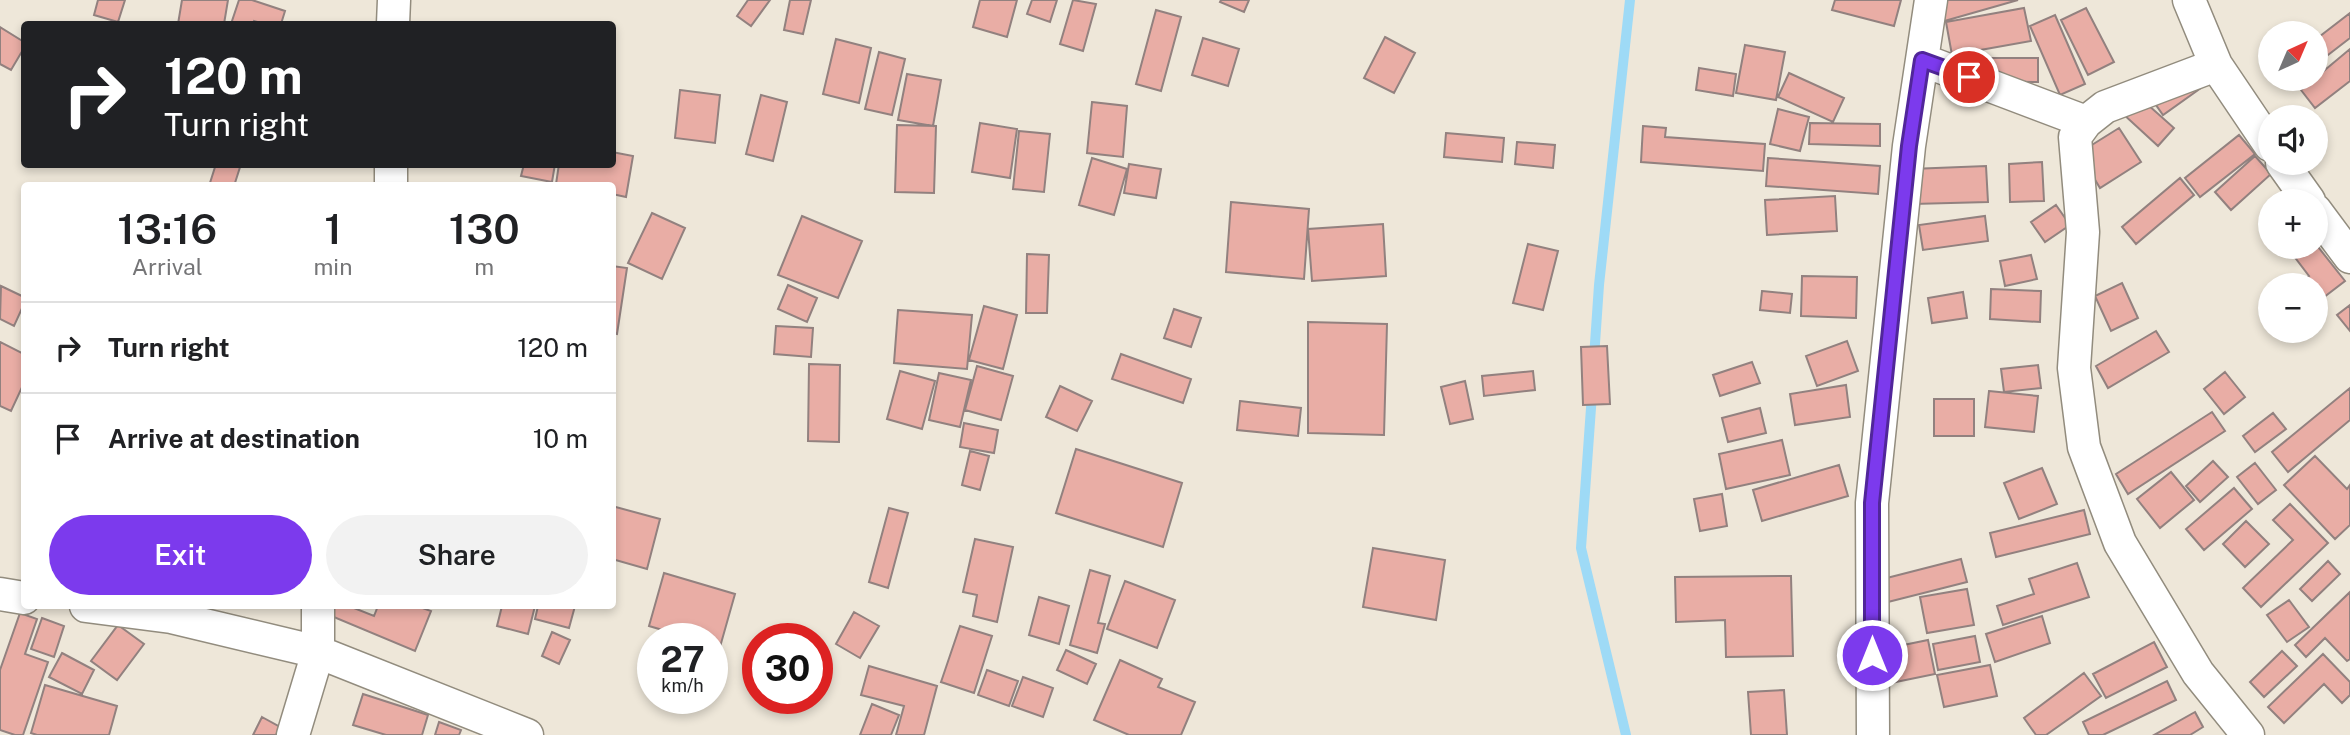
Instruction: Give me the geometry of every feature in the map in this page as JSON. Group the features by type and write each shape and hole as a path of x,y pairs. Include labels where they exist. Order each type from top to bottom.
{"street":[{"path":"393,21 394,0"},
{"path":"1872,735 1872,503 1909,146 1931,0"},
{"path":"2189,0 2216,65 2258,127"},
{"path":"1922,60 2086,122"},
{"path":"2216,65 2105,107 2086,122 2075,137 2083,232 2074,368 2084,447 2120,543 2198,673 2248,735"},
{"path":"2328,227 2350,257"},
{"path":"0,594 21,597"},
{"path":"109,609 172,617 318,652 527,735"},
{"path":"293,735 318,652 318,609"}],"building":[{"path":"98,0 125,0 118,21 94,15"},
{"path":"182,0 228,0 224,21 178,21"},
{"path":"239,0 252,0 285,11 282,21 232,21"},
{"path":"748,0 770,0 751,26 737,16"},
{"path":"790,0 811,0 803,34 784,30"},
{"path":"980,0 1017,0 1007,37 973,27"},
{"path":"1032,0 1057,0 1050,22 1027,14"},
{"path":"1073,0 1096,4 1083,51 1060,44"},
{"path":"1249,0 1244,12 1220,2"},
{"path":"1835,0 1901,0 1894,26 1832,10"},
{"path":"1934,0 2018,0 1941,22"},
{"path":"2024,8 2031,41 1952,55 1946,22"},
{"path":"2086,8 2114,62 2088,75 2061,20"},
{"path":"1156,10 1181,17 1161,91 1136,84"},
{"path":"2350,13 2350,38 2328,55 2328,30"},
{"path":"2055,15 2085,84 2060,95 2030,26"},
{"path":"0,27 21,40 21,53 11,70 0,64"},
{"path":"1385,37 1415,53 1394,93 1364,78"},
{"path":"1203,38 1239,49 1228,86 1192,75"},
{"path":"836,39 871,48 859,103 823,94"},
{"path":"1745,45 1785,52 1776,100 1736,93"},
{"path":"2350,49 2350,81 2319,105 2313,105 2302,91 2328,91 2328,67"},
{"path":"879,52 905,59 892,115 865,109"},
{"path":"1973,58 2038,58 2038,82 1973,81"},
{"path":"1699,68 1736,74 1733,96 1696,90"},
{"path":"1789,73 1844,98 1833,122 1778,97"},
{"path":"907,74 941,80 933,126 898,120"},
{"path":"2215,78 2163,115 2149,95"},
{"path":"680,90 720,95 715,143 675,138"},
{"path":"761,95 787,102 773,161 746,154"},
{"path":"2138,96 2174,128 2158,146 2122,113"},
{"path":"1092,102 1127,106 1123,157 1087,153"},
{"path":"1778,109 1809,117 1800,151 1770,144"},
{"path":"980,123 1017,129 1010,178 972,172"},
{"path":"1810,123 1880,124 1880,146 1809,144"},
{"path":"897,125 936,126 934,193 895,192"},
{"path":"1643,126 1666,128 1665,137 1765,144 1763,171 1641,162"},
{"path":"2119,128 2141,162 2100,188 2079,153"},
{"path":"1019,131 1050,134 1044,192 1013,189"},
{"path":"1446,133 1504,138 1502,162 1444,157"},
{"path":"2239,135 2255,154 2200,197 2185,178"},
{"path":"1517,142 1555,145 1553,168 1515,164"},
{"path":"616,153 633,156 626,197 616,195 616,182 556,182 558,168 616,168"},
{"path":"2255,156 2258,159 2258,175 2270,175 2231,210 2215,192"},
{"path":"1092,158 1127,169 1114,215 1079,205"},
{"path":"1768,158 1880,166 1878,194 1766,186"},
{"path":"2042,162 2044,201 2010,202 2009,164"},
{"path":"1129,164 1161,169 1156,198 1124,193"},
{"path":"1986,166 1988,202 1913,204 1911,169"},
{"path":"215,168 240,168 235,182 210,182"},
{"path":"523,168 554,168 552,182 521,176"},
{"path":"2180,178 2194,195 2136,244 2122,227"},
{"path":"1835,196 1837,231 1767,235 1765,200"},
{"path":"1231,202 1309,209 1304,279 1226,272"},
{"path":"2056,205 2070,225 2045,242 2031,222"},
{"path":"652,213 685,228 662,279 628,263"},
{"path":"802,216 862,241 838,298 778,275"},
{"path":"1985,216 1988,241 1923,250 1919,225"},
{"path":"1383,224 1386,276 1312,281 1308,229"},
{"path":"1528,244 1558,251 1543,310 1513,303"},
{"path":"1027,254 1049,255 1047,313 1026,313"},
{"path":"2031,255 2037,279 2005,286 2000,261"},
{"path":"2296,259 2328,259 2345,281 2328,294 2328,273 2307,273"},
{"path":"616,267 627,268 616,334"},
{"path":"1802,276 1857,277 1856,318 1801,316"},
{"path":"2122,283 2138,318 2111,331 2095,296"},
{"path":"788,285 817,298 807,322 778,309"},
{"path":"1,286 21,296 21,311 14,326 0,319"},
{"path":"1991,289 2041,291 2040,322 1990,319"},
{"path":"1762,291 1792,294 1790,313 1760,310"},
{"path":"1963,292 1967,318 1932,323 1928,298"},
{"path":"2350,305 2350,331 2337,315"},
{"path":"984,306 1017,315 1003,369 969,360"},
{"path":"1174,309 1201,318 1191,347 1164,338"},
{"path":"898,310 972,315 967,369 894,363"},
{"path":"1308,322 1387,324 1384,435 1308,433"},
{"path":"776,326 813,328 811,357 774,354"},
{"path":"2156,331 2169,352 2108,388 2096,366"},
{"path":"1847,341 1858,371 1817,386 1806,356"},
{"path":"0,342 21,352 21,389 11,411 0,406"},
{"path":"1607,346 1610,404 1583,405 1581,347"},
{"path":"1121,354 1191,379 1183,403 1112,379"},
{"path":"1752,362 1760,383 1720,396 1713,375"},
{"path":"809,364 840,365 839,442 808,441"},
{"path":"2038,365 2041,388 2004,392 2001,369"},
{"path":"977,366 1013,376 1001,420 965,410"},
{"path":"900,371 935,381 922,429 887,419"},
{"path":"1533,371 1535,390 1484,396 1482,376"},
{"path":"2225,372 2245,397 2224,414 2204,389"},
{"path":"939,373 971,380 960,427 929,420"},
{"path":"1465,381 1473,419 1450,424 1441,387"},
{"path":"1846,385 1850,417 1795,425 1790,394"},
{"path":"1060,386 1092,401 1077,431 1046,417"},
{"path":"2350,388 2350,420 2288,472 2272,452"},
{"path":"1989,391 2038,396 2034,432 1985,427"},
{"path":"1934,399 1974,399 1974,436 1934,436"},
{"path":"1240,401 1301,408 1298,436 1237,430"},
{"path":"1760,408 1766,433 1728,442 1722,418"},
{"path":"2212,412 2225,431 2128,494 2116,474"},
{"path":"2273,413 2286,429 2255,452 2243,436"},
{"path":"964,423 998,430 994,453 960,447"},
{"path":"1782,440 1790,475 1726,489 1719,454"},
{"path":"1076,449 1182,483 1163,547 1056,513"},
{"path":"970,451 989,456 980,490 962,485"},
{"path":"2315,456 2347,489 2350,485 2350,525 2335,539 2284,485"},
{"path":"2213,461 2228,477 2200,502 2186,486"},
{"path":"2255,463 2276,490 2258,504 2237,477"},
{"path":"1839,465 1848,496 1762,521 1753,490"},
{"path":"2042,468 2057,504 2019,519 2004,483"},
{"path":"2171,472 2194,500 2160,528 2137,499"},
{"path":"2234,488 2252,509 2204,550 2186,529"},
{"path":"1722,494 1727,526 1700,531 1694,499"},
{"path":"2290,504 2328,543 2261,607 2243,588 2293,540 2273,520"},
{"path":"616,507 660,519 647,569 616,560"},
{"path":"889,508 908,513 888,588 869,582"},
{"path":"2084,510 2090,534 1996,557 1990,533"},
{"path":"2246,521 2269,544 2245,567 2223,544"},
{"path":"975,539 1013,547 997,622 973,616 977,595 963,592"},
{"path":"1373,548 1445,560 1436,620 1363,607"},
{"path":"1961,559 1967,582 1880,604 1875,581"},
{"path":"2328,561 2340,574 2312,601 2300,589"},
{"path":"2077,563 2089,597 2003,625 1997,606 2034,594 2029,579"},
{"path":"1090,570 1110,576 1098,623 1105,624 1097,653 1070,645"},
{"path":"664,573 735,594 727,623 650,623"},
{"path":"1791,576 1793,656 1726,657 1725,620 1676,622 1675,577"},
{"path":"1125,581 1175,600 1157,648 1107,629"},
{"path":"1967,589 1974,625 1927,633 1920,597"},
{"path":"2350,592 2350,659 2347,661 2325,638 2306,657 2295,645"},
{"path":"1039,597 1069,606 1059,644 1029,635"},
{"path":"2289,600 2309,627 2287,642 2267,615"},
{"path":"332,609 356,609 374,616 377,609 431,611 415,651 329,615"},
{"path":"501,609 534,609 528,634 497,626"},
{"path":"537,609 574,609 569,628 535,619"},
{"path":"854,612 879,626 860,658 836,644"},
{"path":"20,613 37,619 25,654 48,662 23,735 15,735 0,730 0,670"},
{"path":"2042,616 2050,643 1995,662 1986,634"},
{"path":"42,618 64,626 54,657 31,649"},
{"path":"118,625 144,644 117,680 91,661"},
{"path":"960,626 992,636 974,693 941,682"},
{"path":"552,632 570,640 559,664 542,656"},
{"path":"1975,636 1980,662 1938,670 1933,644"},
{"path":"1928,640 1935,674 1886,684 1879,650"},
{"path":"2154,642 2167,667 2106,698 2093,674"},
{"path":"1066,650 1096,664 1087,684 1057,670"},
{"path":"2282,651 2297,666 2264,697 2250,682"},
{"path":"62,653 94,670 82,694 49,677"},
{"path":"2323,654 2350,682 2350,695 2342,703 2324,684 2284,723 2268,707"},
{"path":"1120,660 1162,679 1158,687 1195,702 1181,735 1129,735 1094,720"},
{"path":"1990,665 1997,696 1944,707 1937,675"},
{"path":"869,666 937,686 924,735 896,735 904,706 861,695"},
{"path":"987,670 1018,681 1009,706 978,695"},
{"path":"2084,673 2101,696 2046,735 2036,735 2024,718"},
{"path":"1023,677 1053,688 1043,717 1012,706"},
{"path":"2167,681 2176,700 2103,735 2089,735 2083,722"},
{"path":"45,685 117,706 109,735 31,733"},
{"path":"1784,690 1787,735 1751,735 1748,692"},
{"path":"363,694 428,715 422,735 386,735 353,725"},
{"path":"872,704 899,715 891,735 860,735"},
{"path":"2195,712 2203,727 2190,735 2154,735"},
{"path":"262,717 280,727 276,735 253,735"},
{"path":"439,722 461,730 459,735 435,735"}],"waterway":[{"path":"1594,358 1599,285 1630,0"},
{"path":"1592,394 1581,548 1626,735"}],"route":[{"path":"1872,655 1872,503 1909,146 1922,60 1969,77"}]}
